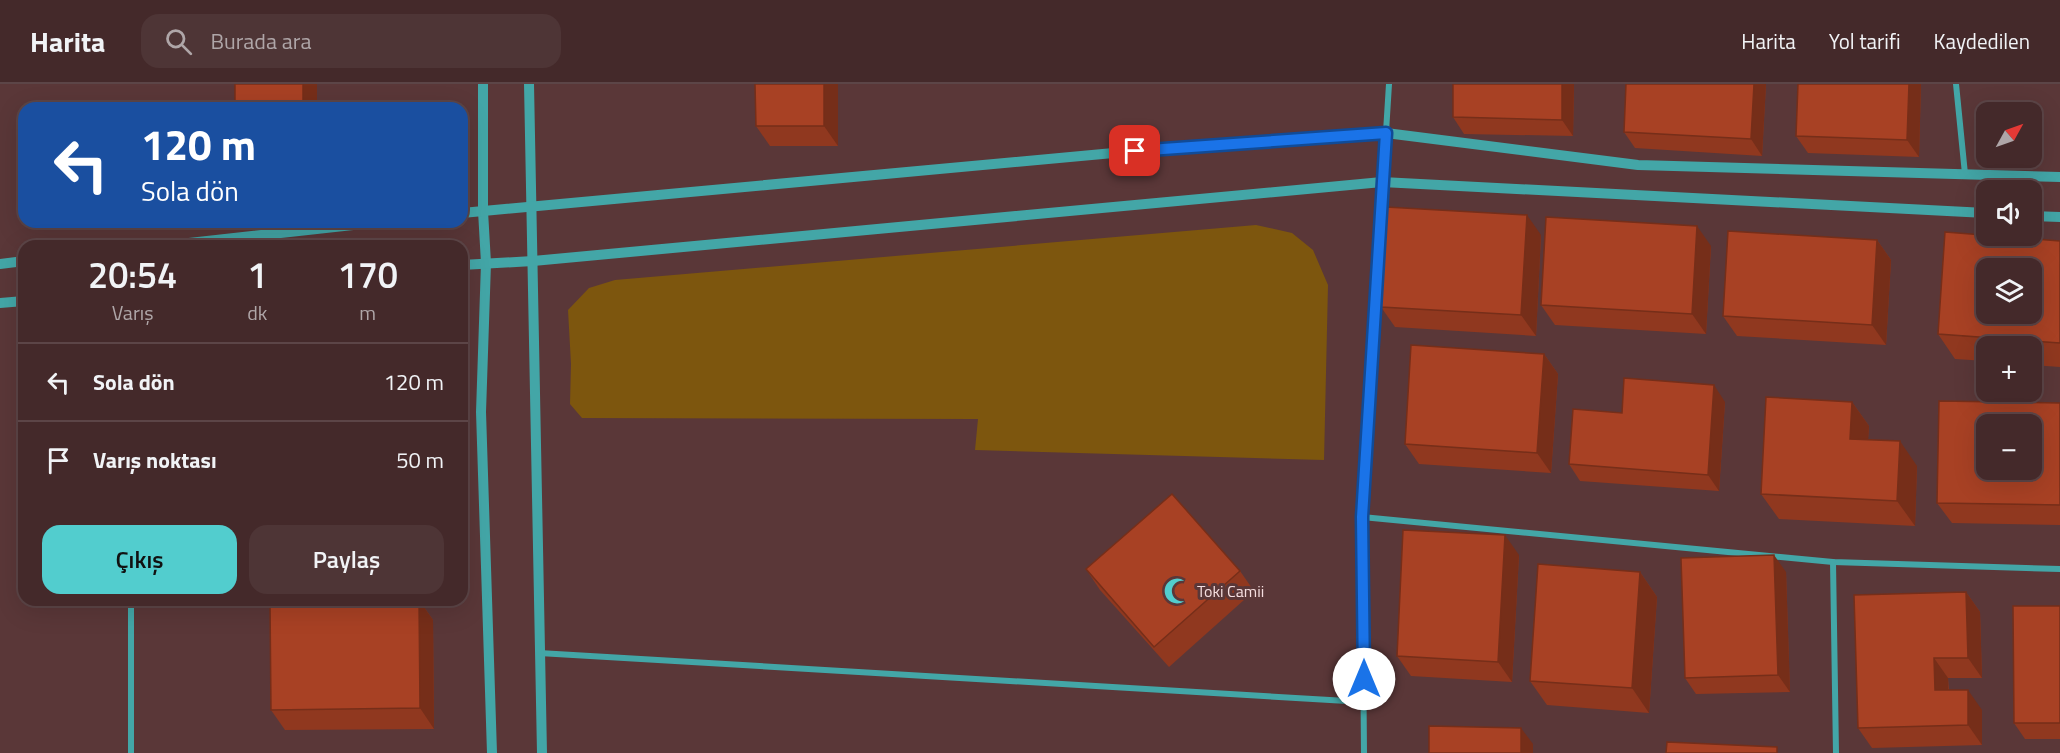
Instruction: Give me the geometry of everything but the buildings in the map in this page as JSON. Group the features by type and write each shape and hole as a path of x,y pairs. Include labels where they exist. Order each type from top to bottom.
{"street":[{"path":"483,84 483,211 486,263 481,412 492,753"},
{"path":"528,84 542,753"},
{"path":"1364,753 1362,517 1389,84"},
{"path":"1956,84 1965,174"},
{"path":"468,212 1135,151 1386,133 1638,165 2060,177"},
{"path":"468,264 533,261 1382,182 1976,212"},
{"path":"2042,216 2060,217"},
{"path":"216,240 326,228"},
{"path":"0,264 18,262"},
{"path":"0,303 18,302"},
{"path":"1362,517 1833,562 2060,569"},
{"path":"1833,562 1836,753"},
{"path":"131,606 131,753"},
{"path":"539,652 1364,702"}],"shaded area":[{"path":"1256,225 1292,233 1313,250 1328,285 1324,460 975,450 978,419 582,418 570,404 571,364 568,310 589,288 615,280"}],"place":[{"name":"Toki Camii","path":"1177,591"}],"route":[{"path":"1135,151 1386,133 1362,517 1364,679"}]}
